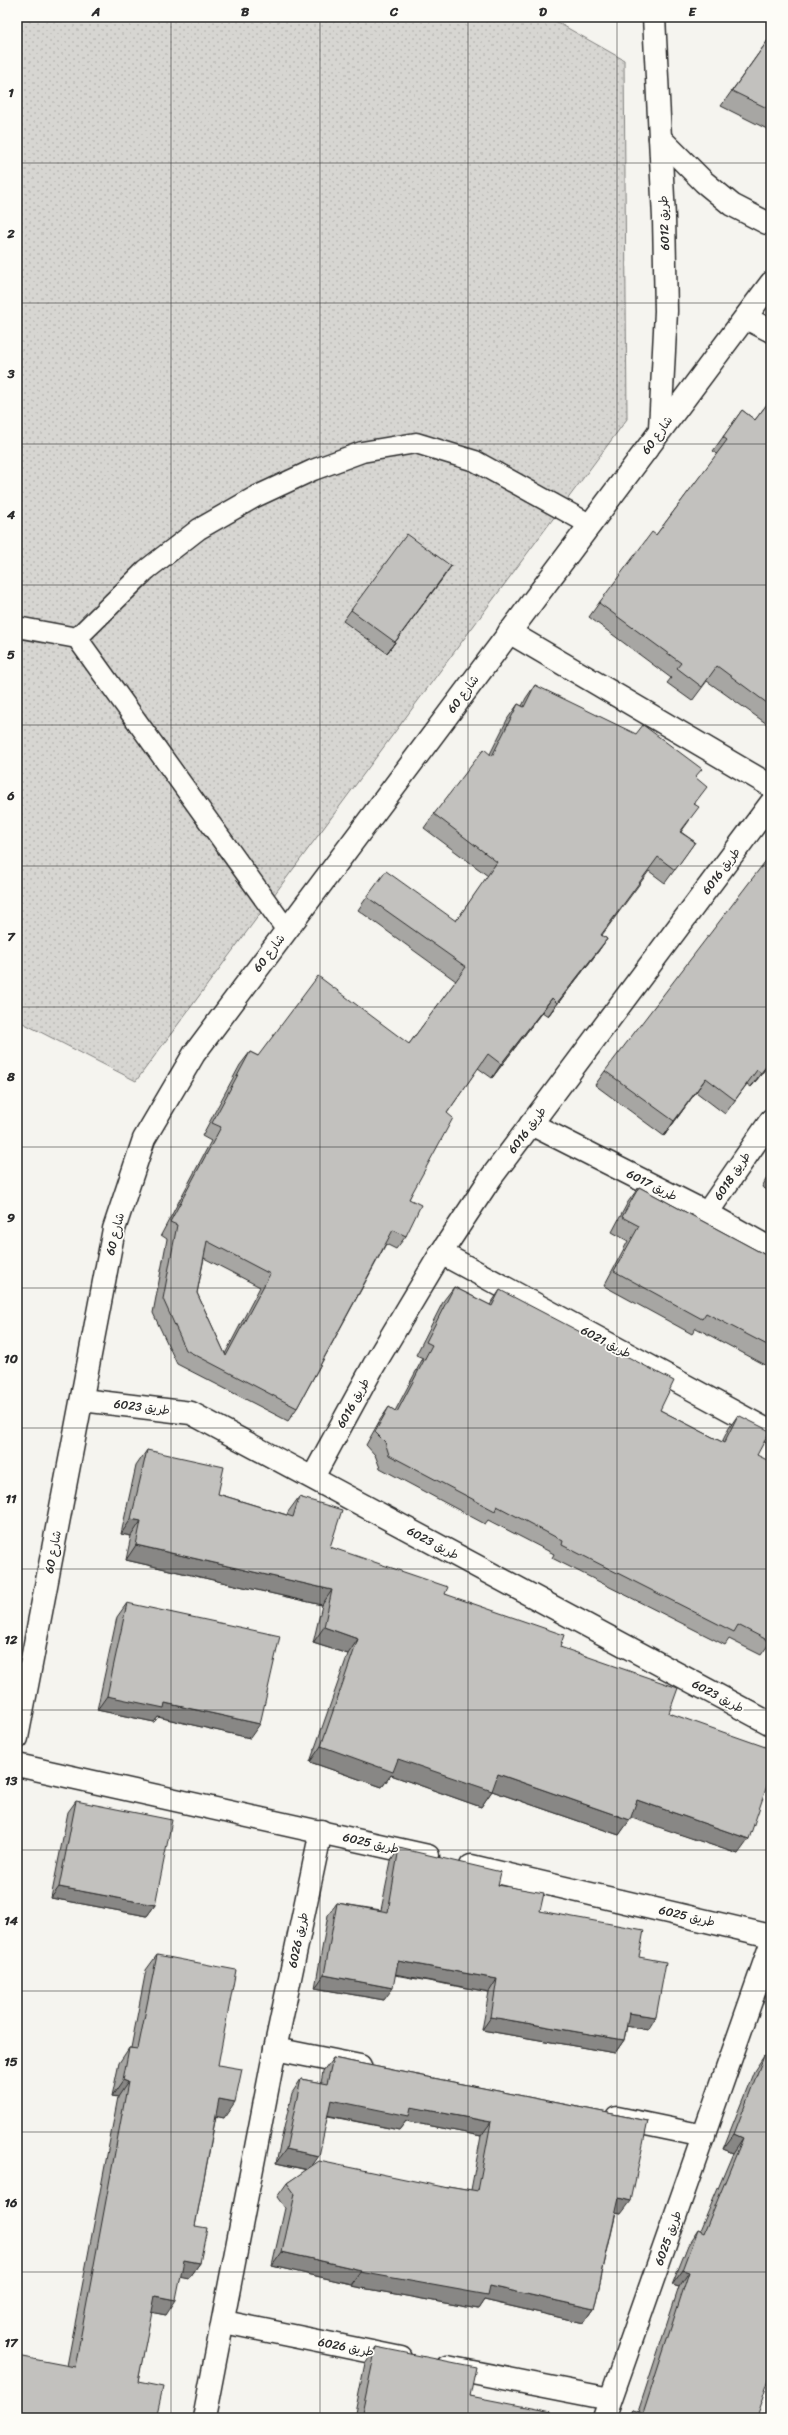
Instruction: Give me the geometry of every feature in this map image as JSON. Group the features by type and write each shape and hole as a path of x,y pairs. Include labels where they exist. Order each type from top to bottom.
{"street":[{"name":"طريق 6012","path":"654,17 666,311 660,429"},
{"path":"660,138 704,182 732,205 767,223 771,223"},
{"name":"شارع 60","path":"17,1738 114,1229 144,1139 194,1054 286,929 591,525 660,429 746,318 771,283"},
{"path":"746,318 771,331"},
{"path":"509,632 771,786"},
{"name":"طريق 6016","path":"312,1477 374,1366 441,1253 490,1179 771,803"},
{"name":"طريق 6018","path":"707,1213 771,1120"},
{"name":"طريق 6017","path":"531,1124 707,1213 771,1249"},
{"name":"طريق 6021","path":"441,1253 771,1432"},
{"name":"طريق 6023","path":"82,1400 191,1413 771,1724"},
{"name":"طريق 6025","path":"17,1765 321,1831 771,1936"},
{"name":"طريق 6026","path":"204,2418 224,2322 275,2049 321,1831"},
{"name":"طريق 6025","path":"607,2409 771,1944"},
{"path":"275,2049 376,2069"},
{"path":"595,2113 704,2136"},
{"name":"طريق 6026","path":"224,2322 607,2409"}],"lane":[{"path":"77,638 146,570 199,529 255,496 313,470 362,452 416,443 475,461 591,525"},
{"path":"17,627 77,638 286,929"}],"shaded area":[{"path":"17,17 548,17 624,60 627,419 136,1081 17,1020"}],"building":[{"path":"771,36 771,110 732,91"},
{"path":"771,399 771,706 717,666 702,687 677,668 681,663 599,603 652,532 656,535 727,440 723,437 742,410 755,420"},
{"path":"407,534 451,566 395,642 351,610"},
{"path":"535,685 636,734 643,725 702,769 695,777 707,787 694,804 699,807 680,832 695,842 675,870 658,857 601,935 607,939 557,1003 552,998 501,1064 488,1054 447,1113 453,1118 409,1199 421,1205 406,1236 393,1230 297,1408 186,1350 163,1299 177,1225 170,1222 221,1127 212,1123 250,1052 258,1056 318,976 409,1044 466,967 367,897 386,871 456,921 497,862 434,814 484,749 492,756 518,704 524,707","holes":["207,1241 270,1274 226,1356 197,1293"]},
{"path":"771,854 771,1060 761,1073 757,1070 735,1100 706,1078 674,1121 605,1071"},
{"path":"639,1187 771,1258 771,1347 706,1313 702,1319 614,1271 639,1226 622,1217"},
{"path":"454,1287 492,1306 500,1290 674,1381 660,1410 724,1443 738,1415 770,1431 757,1455 771,1462 771,1642 738,1625 734,1632 562,1545 563,1541 497,1506 495,1511 389,1455 385,1442 375,1432 389,1407 397,1412 432,1345 426,1342"},
{"path":"147,1450 224,1467 218,1494 293,1517 299,1497 342,1510 330,1547 448,1587 445,1594 564,1635 560,1647 678,1688 669,1713 771,1749 771,1774 749,1839 637,1800 630,1820 498,1774 492,1791 398,1759 393,1772 321,1746 358,1639 324,1627 332,1590 136,1545 141,1521 131,1519"},
{"path":"127,1603 280,1636 260,1724 165,1703 164,1708 107,1696"},
{"path":"76,1801 172,1820 155,1905 59,1887"},
{"path":"399,1848 501,1872 498,1885 544,1893 540,1911 644,1930 639,1957 666,1962 656,2017 629,2013 624,2040 491,2017 497,1979 398,1961 393,1988 324,1975 337,1903 388,1912"},
{"path":"157,1955 236,1970 218,2065 242,2069 235,2102 219,2099 195,2226 207,2228 200,2263 184,2260 176,2300 155,2296 138,2382 163,2387 156,2418 17,2418 17,2356 75,2367 128,2082 123,2080 129,2048 138,2049"},
{"path":"764,2056 771,2059 771,2373 756,2418 628,2418 632,2410 643,2414 689,2272 683,2270 698,2230 704,2233 743,2138 734,2134"},
{"path":"333,2058 648,2121 631,2201 619,2198 594,2309 490,2286 488,2295 360,2272 361,2270 282,2252 295,2194 287,2183 319,2161 448,2188 448,2186 478,2191 491,2122 411,2107 409,2116 331,2100 319,2156 286,2149 301,2079 327,2084"},
{"path":"376,2347 476,2367 470,2396 552,2412 550,2418 361,2418"}]}
